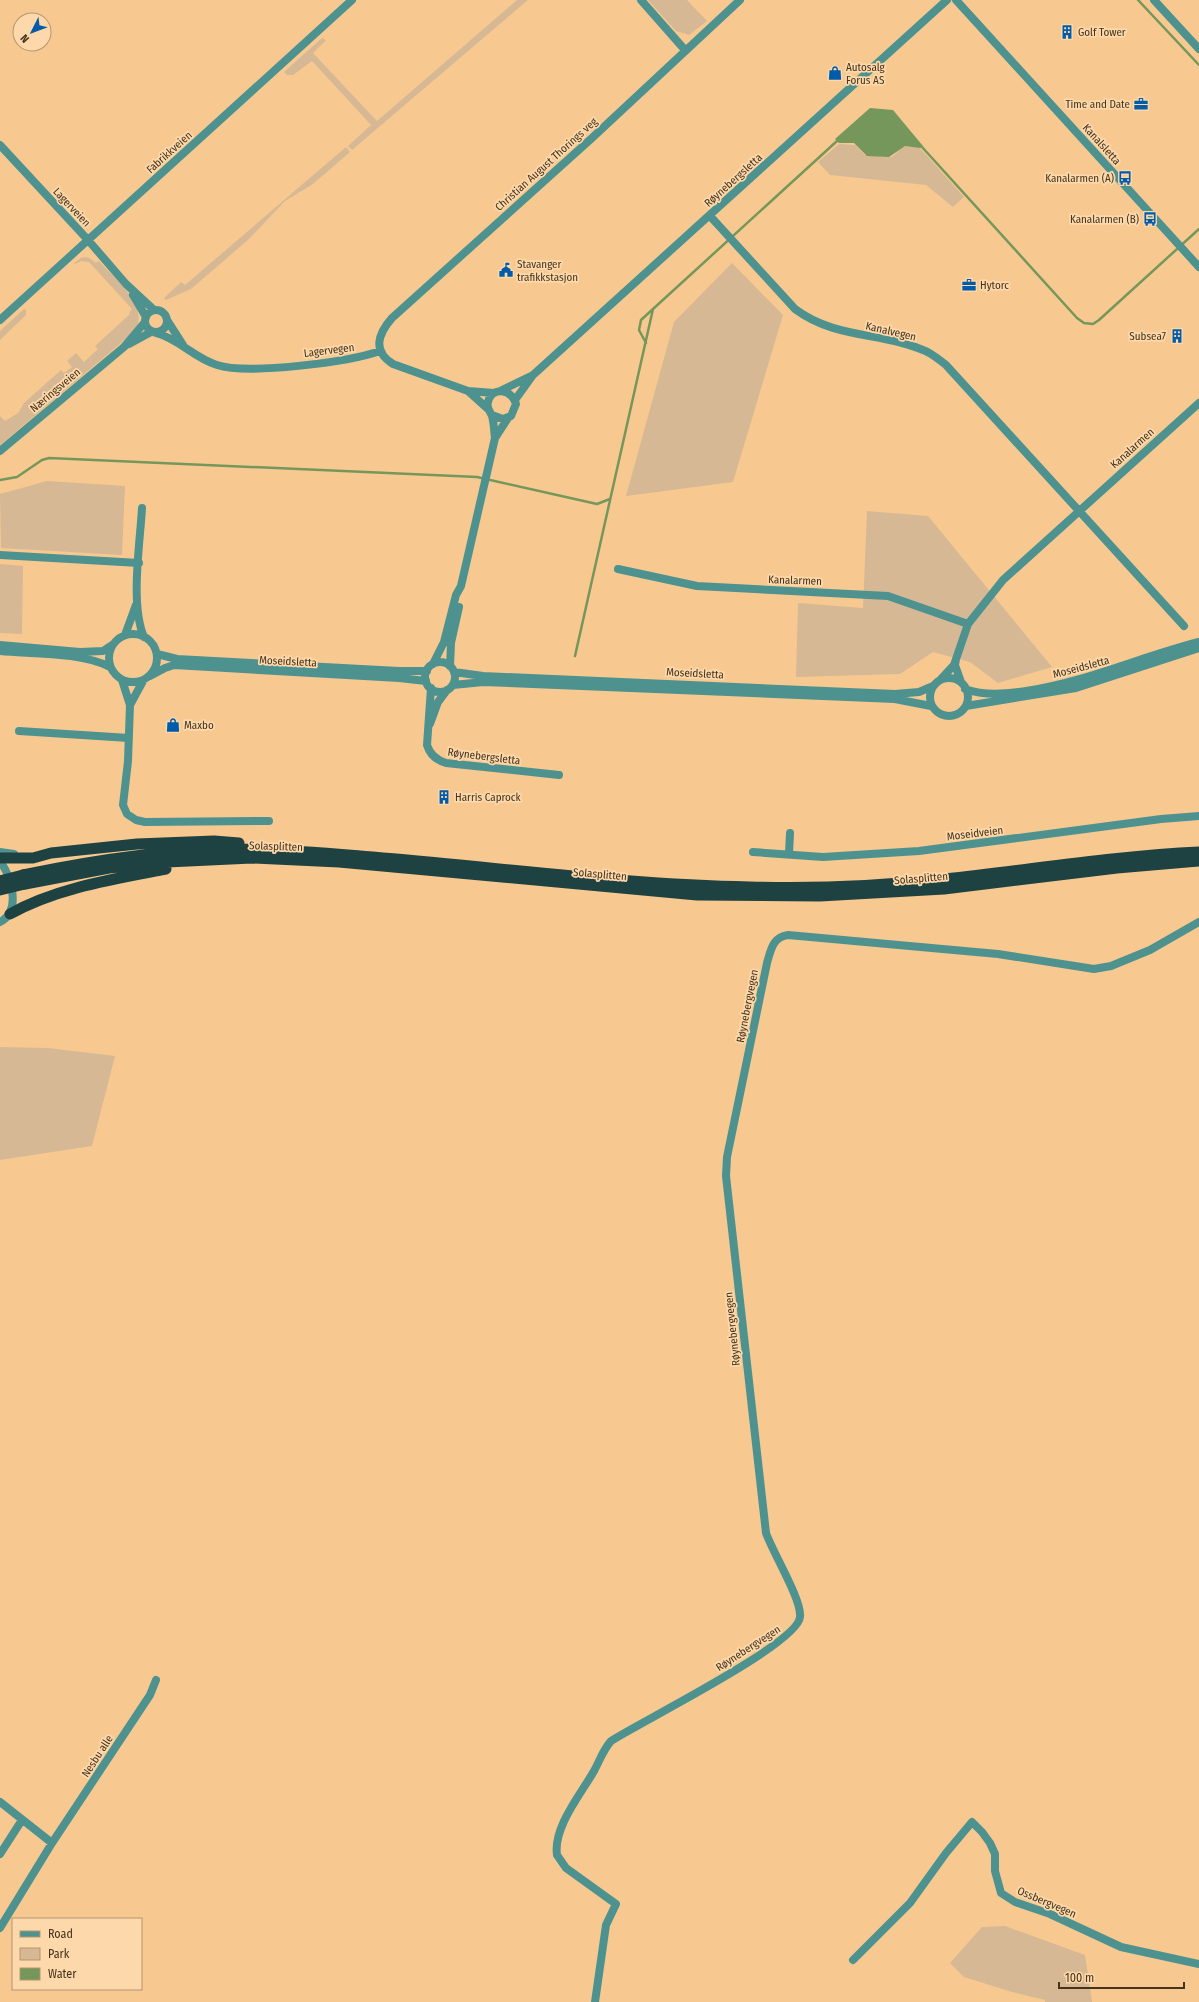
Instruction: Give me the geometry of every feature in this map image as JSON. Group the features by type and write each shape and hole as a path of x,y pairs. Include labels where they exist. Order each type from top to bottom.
{"highway":[{"path":"0,860 33,858 51,854 137,844 214,841 300,847 312,852"},
{"name":"Solasplitten","path":"0,890 24,880 109,859 166,852 241,849 312,852 646,882 750,887 819,887 942,880 1115,859 1199,852"},
{"path":"10,914 40,900 86,886 167,868 196,864 240,862 252,858"},
{"name":"Solasplitten","path":"0,881 24,880 109,868 166,862 252,858 339,862 637,890 750,897 820,896 905,892 993,884 1117,868 1199,861"}],"street":[{"name":"Fabrikkveien","path":"0,320 352,0"},
{"path":"641,0 685,50"},
{"name":"Christian August Thorings veg","path":"380,351 381,334 392,318 592,138 740,0"},
{"name":"Røynebergsletta","path":"515,400 533,375 947,0"},
{"name":"Kanalsletta","path":"956,0 1199,267"},
{"path":"1154,0 1199,48"},
{"name":"Lagerveien","path":"0,146 88,240 126,284 154,310"},
{"name":"Kanalvegen","path":"710,216 795,309 808,319 837,330 910,345 925,350 936,357 946,365 1080,511"},
{"name":"Lagerveien","path":"126,284 145,320"},
{"path":"154,310 162,312 167,320 164,329 154,332 147,328 145,320 149,313 154,310"},
{"name":"Næringsveien","path":"0,451 124,347 145,320"},
{"name":"Lagervegen","path":"167,320 186,349"},
{"name":"Lagervegen","path":"154,332 169,336 198,357 219,366 245,369 356,358 380,351"},
{"name":"Næringsveien","path":"124,347 154,332"},
{"path":"380,351 388,361 401,368 468,391 509,393 515,400 515,409 495,438 461,586 461,595 451,643 452,669 450,688 438,692 428,685 427,671 441,651 456,595 461,586"},
{"name":"Røynebergsletta","path":"497,392 533,375"},
{"path":"468,391 499,419 508,418"},
{"path":"495,438 488,400 497,392"},
{"name":"Kanalarmen","path":"941,679 954,665 968,624 1003,580 1199,403"},
{"path":"130,705 157,662 157,654 154,647 144,637 140,627 137,603 142,508"},
{"path":"1080,511 1184,626"},
{"path":"0,555 139,563"},
{"name":"Kanalarmen","path":"618,570 697,586 888,596 968,624"},
{"path":"125,635 137,603"},
{"path":"144,637 131,634 117,639 112,646 108,659 114,675 122,680 136,683 147,678"},
{"name":"Moseidsletta","path":"965,689 974,692 1003,694 1038,689 1103,673 1199,642"},
{"path":"0,645 80,652 103,651 112,646"},
{"name":"Moseidsletta","path":"966,706 1076,688 1199,648"},
{"path":"0,651 79,658 100,661 110,666"},
{"name":"Moseidsletta","path":"157,654 177,659 399,671 427,671"},
{"name":"Kanalarmen","path":"956,656 956,665 961,682"},
{"path":"433,664 443,662 452,669"},
{"name":"Moseidsletta","path":"147,678 165,668 174,666 391,677 428,685"},
{"name":"Moseidsletta","path":"452,669 483,676 895,694 919,692 933,686"},
{"path":"951,678 961,682 965,689 968,695 966,706 959,714 949,717 939,714 931,706 929,696 933,686 941,679 951,678"},
{"path":"122,680 130,705 129,738 123,805 127,814 136,820 144,822 269,821"},
{"name":"Moseidsletta","path":"450,688 483,682 895,699 931,706"},
{"name":"Røynebergsletta","path":"428,685 427,732 429,751 437,760 446,763 559,775"},
{"name":"Røynebergsletta","path":"427,732 438,702 450,688"},
{"path":"19,731 129,738"},
{"name":"Moseidveien","path":"753,852 823,857 919,851 1161,819 1199,816"},
{"path":"789,854 790,833"},
{"path":"0,852 51,854"},
{"path":"0,860 5,869 14,899 14,904 10,914 0,922"},
{"name":"Røynebergvegen","path":"595,2002 606,1925 616,1904 566,1868 557,1855 559,1837 577,1795 595,1770 601,1756 611,1741 718,1680 786,1637 797,1626 800,1617 789,1583 766,1533 726,1176 727,1157 767,963 774,943 781,936 788,935 998,954 1098,968 1111,966 1150,950 1199,922"},
{"name":"Nesbu alle","path":"0,1928 52,1843 150,1695 156,1680"},
{"path":"0,1802 52,1843"},
{"path":"0,1854 22,1820"},
{"name":"Ossbergvegen","path":"853,1960 910,1903 946,1853 972,1822 990,1843 994,1854 995,1871 1001,1893 1015,1902 1050,1914 1121,1946 1199,1964"}],"green space":[{"path":"517,0 528,0 352,150 348,146 371,125 312,61 293,75 287,75 284,72 322,38 326,40 313,53 377,121"},
{"path":"648,0 687,0 707,21 689,35 676,31"},
{"path":"839,144 855,145 865,155 892,157 904,146 920,148 964,197 953,207 926,185 830,175 818,162"},
{"path":"346,147 350,152 313,184 285,201 249,239 191,289 166,300 164,298 181,282 185,285"},
{"path":"85,257 96,263 99,261 127,292 138,310 139,319 136,328 128,337 0,445 0,416 5,421 18,413 24,403 61,370 64,373 72,367 67,361 76,353 84,362 98,349 95,346 130,314 129,313 132,309 89,262 81,261 75,264 74,263"},
{"path":"732,263 783,315 733,482 626,496 674,322"},
{"path":"24,309 26,310 26,315 0,340 0,331"},
{"path":"47,481 125,486 122,555 1,548 0,494"},
{"path":"867,511 928,516 1052,667 998,683 970,662 933,652 900,674 796,677 798,603 863,608"},
{"path":"0,564 23,566 22,634 0,633"},
{"path":"0,1047 48,1048 115,1056 92,1146 0,1160"},
{"path":"1005,1926 1085,1955 1092,2002 1045,2002 1045,2000 1012,1992 964,1977 950,1963 982,1927"}],"water":[{"path":"870,108 893,110 923,146 920,148 905,146 889,157 867,156 854,143 839,143 835,139"}],"waterway":[{"path":"1138,0 1199,65"},
{"path":"575,656 653,309 837,141"},
{"path":"922,147 1077,318 1084,323 1093,324 1099,320 1199,229"},
{"path":"646,343 639,330 641,320 653,309"},
{"path":"0,480 17,477 42,460 49,458 477,477 597,504 610,499"}],"place":[{"name":"Golf Tower","path":"1067,32"},
{"name":"Autosalg Forus AS","path":"835,73"},
{"name":"Time and Date","path":"1141,104"},
{"name":"Kanalarmen (A)","path":"1125,178"},
{"name":"Kanalarmen (B)","path":"1150,219"},
{"name":"Stavanger trafikkstasjon","path":"506,270"},
{"name":"Hytorc","path":"969,285"},
{"name":"Subsea7","path":"1177,336"},
{"name":"Maxbo","path":"173,725"},
{"name":"Harris Caprock","path":"444,797"}]}
